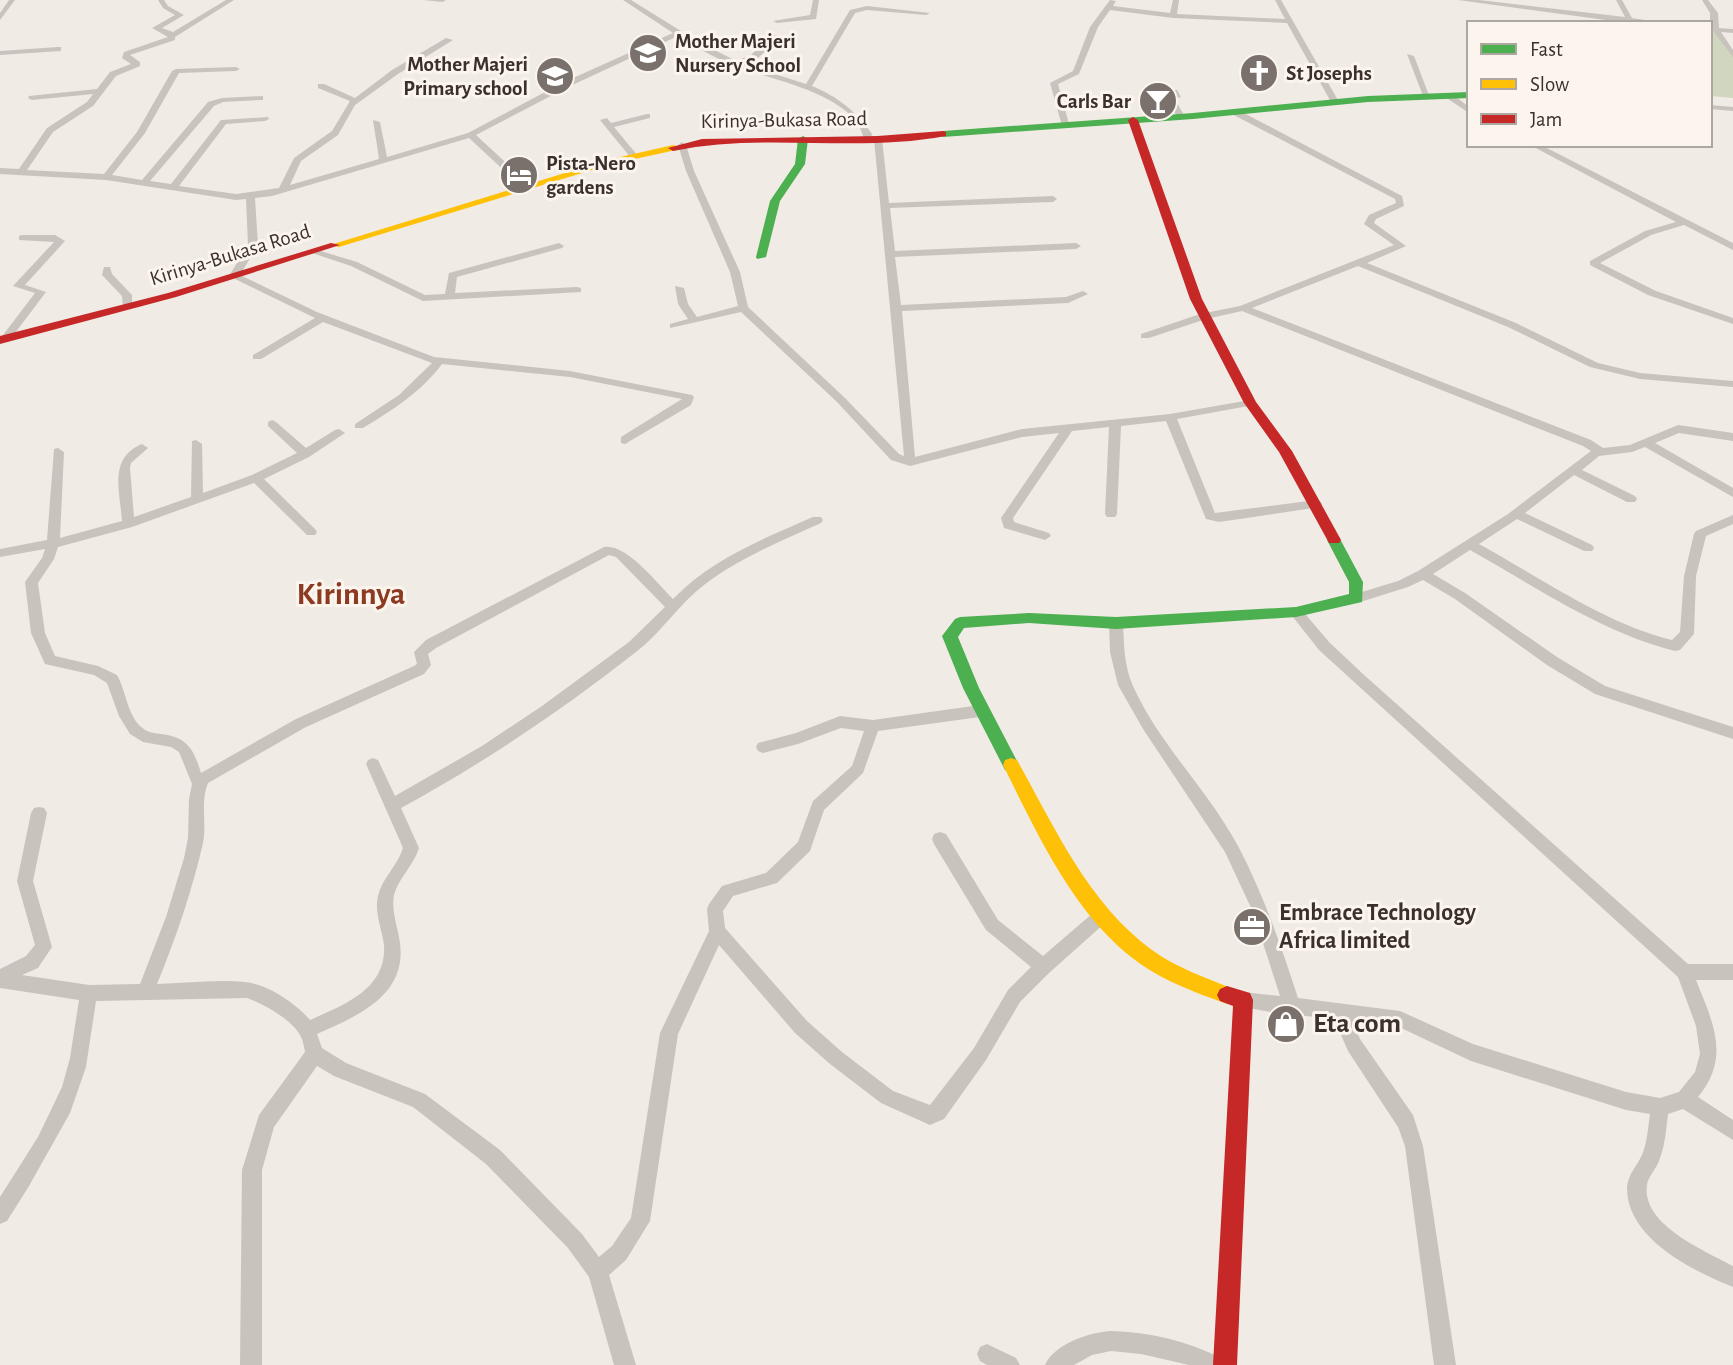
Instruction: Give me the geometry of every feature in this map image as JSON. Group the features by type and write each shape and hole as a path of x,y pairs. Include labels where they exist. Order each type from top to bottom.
{"street":[{"path":"0,18 12,0"},
{"path":"161,0 164,7 180,15 156,28 174,35"},
{"path":"22,172 50,130 90,104 113,74 137,64 126,58 127,54 162,44 231,0"},
{"path":"426,0 443,0"},
{"path":"626,0 678,33 736,64 828,94 849,108 868,134 884,206 906,383 910,462"},
{"path":"777,21 813,17 816,0"},
{"path":"1173,16 1177,0"},
{"path":"1278,0 1335,102"},
{"path":"1461,0 1630,21"},
{"path":"1619,0 1630,21"},
{"path":"1705,0 1714,13 1713,30 1733,55"},
{"path":"1065,124 1054,83 1056,79 1076,72 1094,27 1109,2 1173,16 1289,21"},
{"path":"808,87 852,11 867,8 926,13"},
{"path":"652,19 740,69 810,89 838,102 871,139 891,328"},
{"path":"1713,30 1733,32"},
{"path":"0,171 106,177 250,197 283,190 471,135 565,85 678,33"},
{"path":"736,64 754,57 775,37"},
{"path":"283,190 297,160 335,133 356,101 400,68 449,40"},
{"path":"0,53 58,49"},
{"path":"1410,56 1427,96"},
{"path":"106,177 141,133 176,71 236,69"},
{"path":"321,86 356,101"},
{"path":"32,98 102,91"},
{"path":"1174,92 1177,97 1170,97 1181,117"},
{"path":"1448,95 1467,109"},
{"name":"Kirinya-Bukasa Road","path":"2,339 128,307 527,187 678,145 721,140 871,139 1181,117 1335,102 1467,95"},
{"path":"144,183 211,104 222,100 260,98"},
{"path":"1712,107 1733,109"},
{"path":"1145,337 1204,316 1243,308 1400,248 1399,244 1369,224 1372,218 1401,204 1399,198 1233,111"},
{"path":"634,156 606,123 647,116"},
{"path":"173,187 224,122 265,119"},
{"path":"1133,120 1204,316 1250,403 1285,451 1316,504 1356,582 1357,598"},
{"path":"376,122 383,160"},
{"path":"471,135 527,187"},
{"path":"761,257 775,201 798,170 803,139"},
{"path":"678,145 735,272 739,306 823,382 895,457 910,462 1022,433 1170,417 1250,403"},
{"path":"1538,147 1733,247"},
{"path":"250,197 253,245 234,276 322,318 423,357 570,374 688,397 687,403 625,440"},
{"path":"884,206 1053,199"},
{"path":"1685,222 1648,233 1593,263 1600,269 1652,293 1733,321"},
{"path":"2,339 41,292 18,286 60,241 55,238 22,238"},
{"path":"450,296 452,275 559,246"},
{"path":"888,254 1076,246"},
{"path":"314,252 354,264 414,296 577,290"},
{"path":"1361,264 1512,325 1594,365 1640,376 1733,384"},
{"path":"107,269 107,275 127,295 128,307"},
{"path":"679,288 683,304 694,321"},
{"path":"897,308 1068,300 1083,295"},
{"path":"674,326 739,306"},
{"path":"1243,308 1587,443 1601,452"},
{"path":"257,357 322,318"},
{"path":"359,426 391,408 416,387 439,360"},
{"path":"1170,417 1210,516 1219,518 1316,504"},
{"path":"1111,514 1115,423"},
{"path":"272,424 305,454"},
{"path":"1045,536 1008,525 1007,517 1068,428"},
{"path":"1296,612 1351,672 1685,972 1705,1026 1709,1054 1703,1077 1685,1099 1660,1107 1626,1101 1471,1052 1400,1019 1243,1000 1206,990 1145,958 1100,918 981,711 950,636 960,623 1029,618 1116,623 1296,612 1357,598 1403,584 1423,573 1516,514 1593,455 1632,448 1678,429 1733,437"},
{"path":"0,553 128,524 256,478 305,454 339,433"},
{"path":"1645,442 1733,493"},
{"path":"197,444 197,499"},
{"path":"128,524 124,468 126,461 142,448"},
{"path":"58,452 53,543 48,559 31,582 36,624 48,657 98,671 112,679 122,712 132,724 144,736 179,743 192,760 194,777 200,782"},
{"path":"1575,471 1631,499"},
{"path":"256,478 311,532"},
{"path":"1516,514 1588,548"},
{"path":"1470,544 1582,608 1648,639 1675,646 1687,634 1690,576 1700,534 1733,519"},
{"path":"393,805 488,751 560,701 636,644 701,581 762,546 817,520"},
{"path":"200,782 301,723 419,670 424,664 421,652 430,644 608,550 620,554 674,608"},
{"path":"1423,573 1468,601 1552,661 1600,690 1733,733"},
{"path":"1116,623 1117,652 1125,685 1148,725 1231,848 1261,912 1293,1008"},
{"path":"763,747 798,738 832,723 848,722 873,726 981,711"},
{"path":"598,1272 619,1253 640,1221 669,1033 717,931 715,909 728,891 771,878 804,846 818,806 858,768 873,726"},
{"path":"307,1030 377,992 391,972 393,957 386,896 405,866 411,848 373,764"},
{"path":"145,993 188,875 197,832 200,782"},
{"path":"0,979 25,967 42,953 44,947 25,881 39,813"},
{"path":"940,839 992,925 1043,967"},
{"path":"717,931 810,1035 887,1097 923,1115 937,1112 980,1054 1007,1007 1043,967 1100,918"},
{"path":"1685,972 1733,972"},
{"path":"0,979 89,993 247,990 264,996 298,1019 307,1030 315,1054 340,1070 419,1100 493,1157 575,1241 598,1272 625,1365"},
{"path":"0,1214 35,1161 64,1105 77,1066 89,993"},
{"path":"1225,1365 1243,1000"},
{"path":"1339,1010 1354,1045 1406,1122 1414,1146 1446,1365"},
{"path":"251,1365 252,1170 266,1122 278,1101 315,1054"},
{"path":"1685,1099 1733,1131"},
{"path":"1660,1107 1650,1160 1639,1178 1637,1189 1642,1206 1663,1238 1733,1277"},
{"path":"1056,1365 1100,1342 1121,1341 1194,1356 1214,1365"},
{"path":"987,1354 1009,1365"}],"green space":[{"path":"1712,31 1718,32 1733,53 1733,98 1712,96"}],"traffic: fast":[{"path":"943,134 1193,116 1368,99 1467,95"},
{"path":"761,257 775,201 800,164 803,139"},
{"path":"1011,765 971,688 950,636 960,623 1029,618 1116,623 1296,612 1357,598 1356,582 1334,540"}],"traffic: slow":[{"path":"335,245 610,162 673,148"},
{"path":"1011,765 1072,875 1093,906 1117,933 1147,958 1183,978 1227,995"}],"traffic: jam":[{"path":"1133,120 1196,299 1250,403 1285,451 1334,540"},
{"path":"673,148 702,142 878,139 943,134"},
{"path":"0,340 172,295 335,245"},
{"path":"1225,1365 1243,1000 1227,995"}],"place":[{"name":"Mother Majeri Nursery School","path":"648,53"},
{"name":"St Josephs","path":"1259,73"},
{"name":"Mother Majeri Primary school","path":"555,76"},
{"name":"Carls Bar","path":"1158,101"},
{"name":"Pista-Nero gardens","path":"519,175"},
{"name":"Embrace Technology Africa limited","path":"1252,927"},
{"name":"Eta com","path":"1286,1024"}],"district":[{"name":"Kirinnya","path":"351,594"}]}
